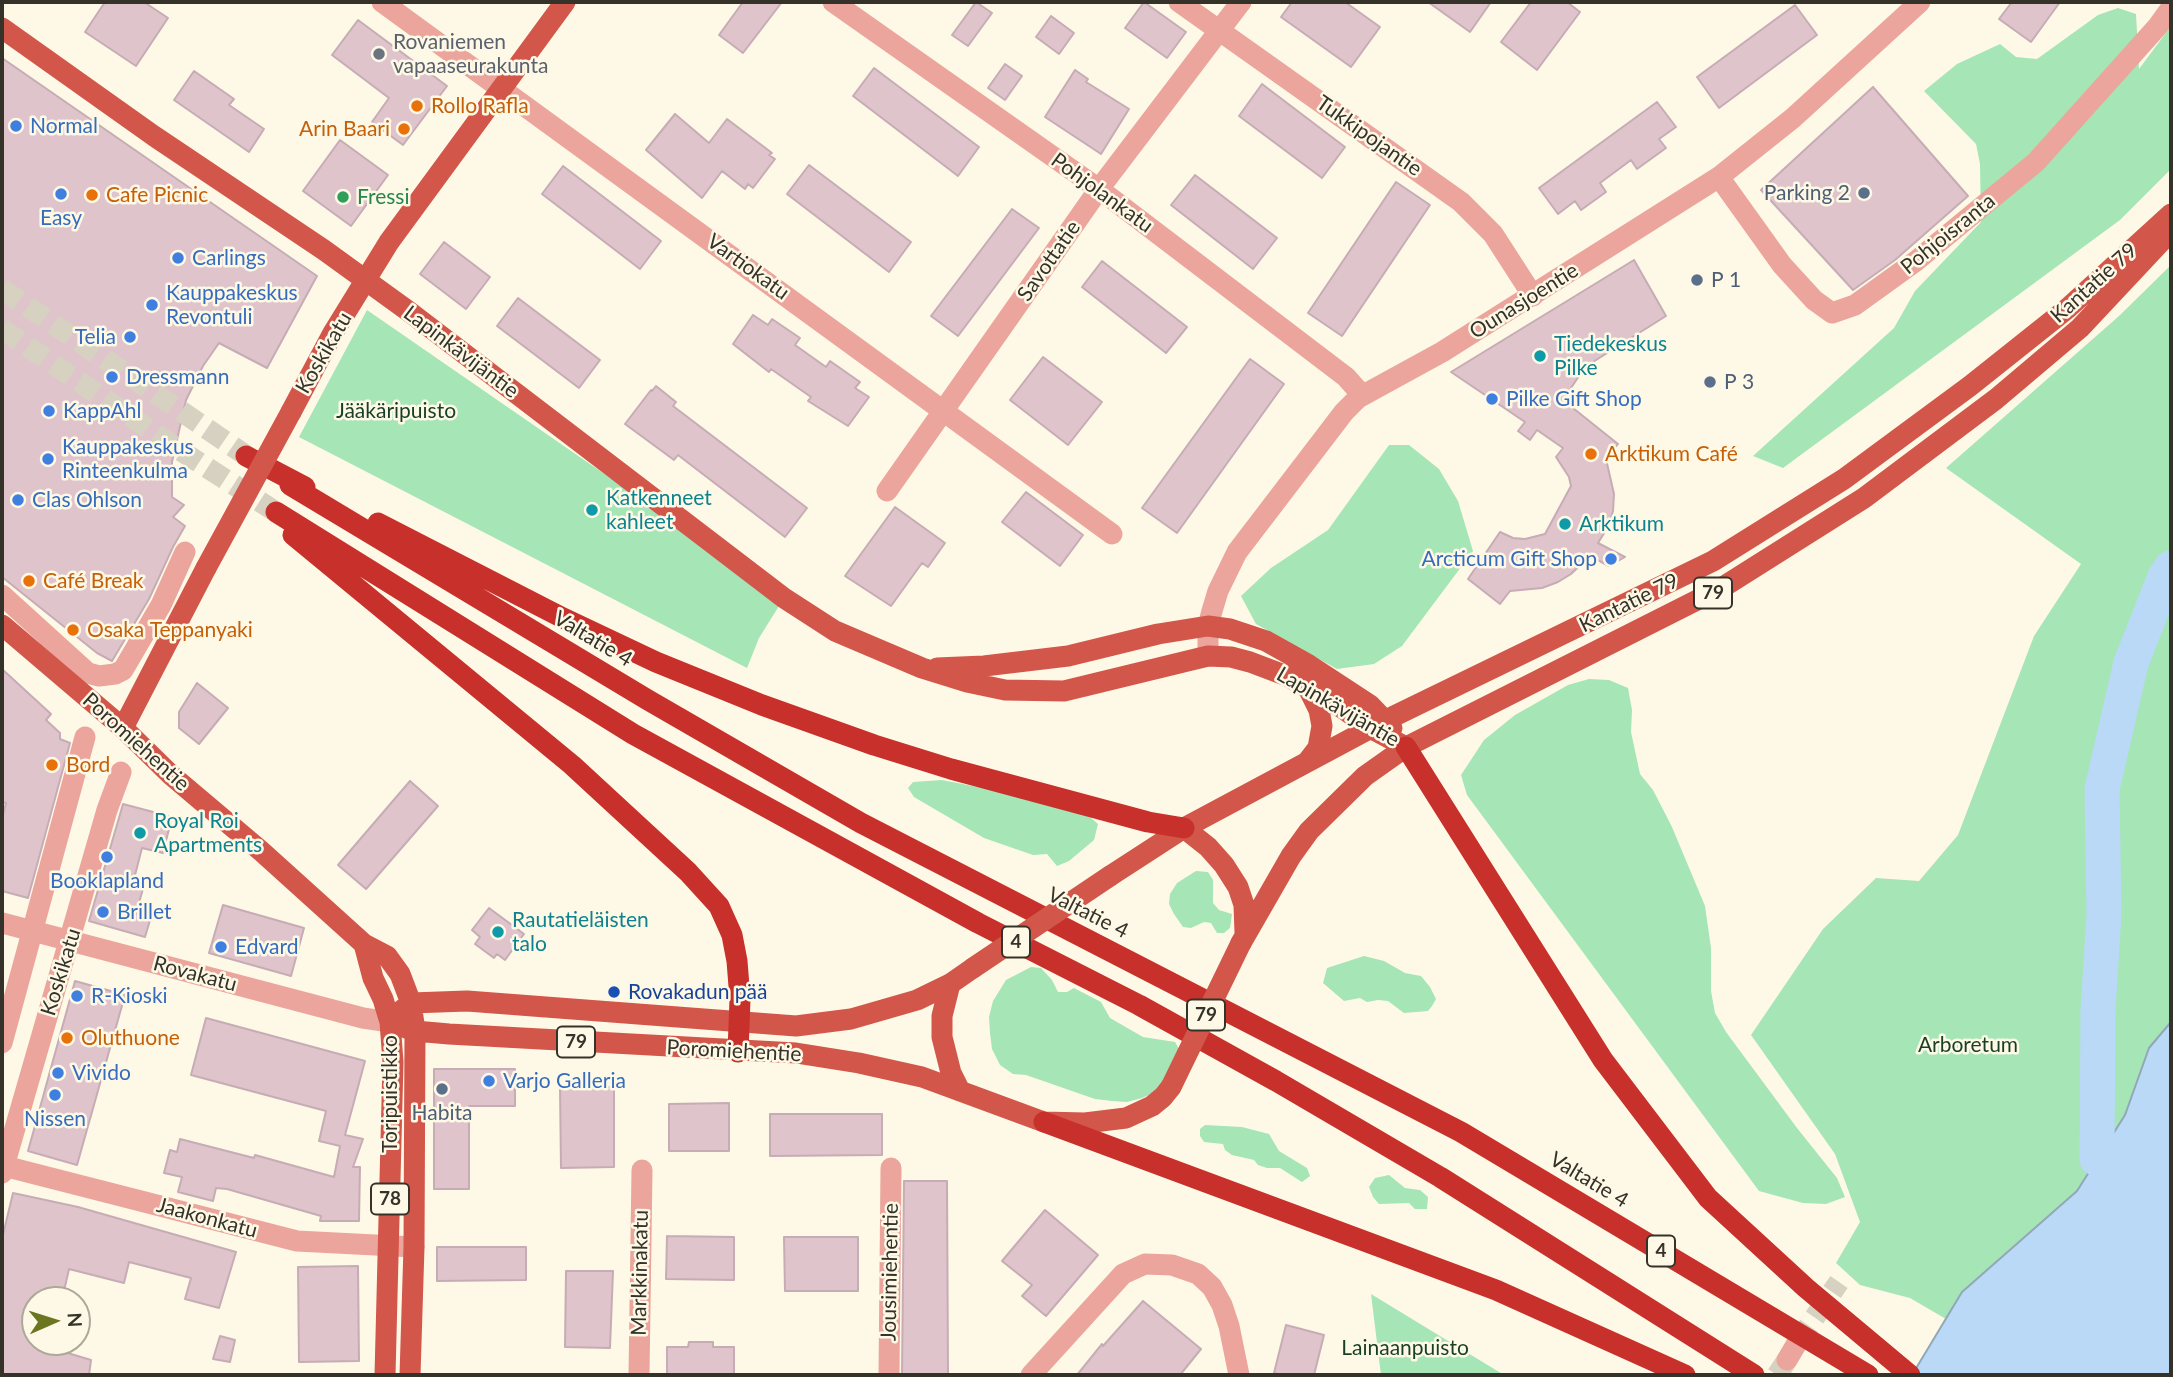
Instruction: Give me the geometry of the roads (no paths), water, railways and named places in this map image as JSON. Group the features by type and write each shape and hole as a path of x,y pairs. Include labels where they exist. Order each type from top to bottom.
{"highway":[{"path":"246,456 575,624 656,662 762,705 951,769 1148,822 1184,828"},
{"name":"Valtatie 4","path":"290,485 648,700 860,823 1461,1132 1864,1373"},
{"name":"4","path":"739,1024 740,999 732,935 719,906 695,879 572,765 275,515 633,734 1276,1081 1440,1177 1754,1375"},
{"path":"1406,747 1603,1060 1708,1198 1806,1288 1910,1375"},
{"path":"738,1052 739,1024"},
{"path":"1044,1122 1496,1290 1685,1375"}],"main road":[{"name":"Koskikatu","path":"123,728 333,333 390,242 565,2"},
{"name":"Lapinkävijäntie","path":"2,28 154,136 324,250 785,598 835,631 922,668 1005,690 1075,689 1208,656 1231,657 1287,676 1342,708 1378,724"},
{"name":"Kantatie 79","path":"973,968 1184,828 1378,724 1713,561 1844,479 1970,386 2068,308 2171,214"},
{"name":"Kantatie 79","path":"1243,938 1291,856 1309,831 1365,776 1406,747 1723,587 1864,498 1996,399 2080,328 2171,230"},
{"name":"Poromiehentie","path":"2,625 123,728 171,775 261,851 364,944 387,956 400,974 411,1003 415,1031"},
{"name":"Lapinkävijäntie","path":"922,668 984,666 1068,656 1158,634 1208,626 1251,635 1279,647 1350,691 1378,724 1406,747"},
{"path":"1306,764 1318,748 1322,734 1322,718 1309,690"},
{"path":"1184,828 1216,856 1238,887 1244,905 1243,938"},
{"name":"79","path":"1044,1122 1085,1124 1126,1118 1163,1097 1171,1087 1243,938"},
{"path":"364,944 373,978 390,1022 411,1003"},
{"name":"Poromiehentie","path":"411,1003 467,1001 739,1024 796,1026 835,1023 917,1000 950,984 973,968"},
{"path":"950,984 942,1016 942,1037 951,1073 960,1091"},
{"name":"Poromiehentie","path":"390,1022 415,1031 738,1052 796,1053 922,1077 1044,1122"},
{"name":"Toripuistikko","path":"385,1375 393,1062 390,1022"},
{"name":"Toripuistikko","path":"410,1375 414,1247 415,1031"}],"street":[{"name":"Vartiokatu","path":"382,2 1112,534"},
{"name":"Pohjolankatu","path":"833,2 1099,190 1346,377 1362,396"},
{"name":"Tukkipojantie","path":"1179,2 1461,202 1493,234 1533,296"},
{"name":"Savottatie","path":"887,491 1099,190 1241,2"},
{"name":"Ounasjoentie","path":"1208,656 1208,626 1218,591 1237,552 1343,412 1362,396 1442,352 1719,177 1793,118 1920,2"},
{"name":"Pohjoisranta","path":"1719,177 1782,265 1814,300 1832,313 1855,305 1916,261 2036,162 2171,8"},
{"name":"Poromiehentie","path":"2,595 88,673 105,676 123,670 161,605 185,552"},
{"name":"Koskikatu","path":"2,1043 85,737"},
{"name":"Koskikatu","path":"3,1170 107,810 121,772"},
{"name":"Rovakatu","path":"2,923 390,1022"},
{"name":"Jousimiehentie","path":"889,1375 891,1168"},
{"name":"Jaakonkatu","path":"3,1170 74,1183 298,1241 414,1247"},
{"name":"Markkinakatu","path":"639,1375 642,1170"},
{"path":"1031,1375 1123,1274 1145,1264 1172,1265 1198,1274 1212,1287 1229,1326 1239,1375"}],"water":[{"path":"2171,1022 2171,1375 1912,1375 1962,1292 2077,1191 2125,1115 2149,1048"}],"waterway":[{"path":"2097,1159 2098,1009 2104,914 2102,789 2131,663 2171,568"}],"tunnel":[{"path":"2,289 260,465"},
{"path":"2,329 276,512"},
{"path":"1797,1343 1839,1282"},
{"path":"1777,1375 1787,1360"}],"place":[{"name":"Rovaniemen vapaaseurakunta","path":"379,54"},
{"name":"Rollo Rafla","path":"417,106"},
{"name":"Normal","path":"16,126"},
{"name":"Arin Baari","path":"404,129"},
{"name":"Parking 2","path":"1864,193"},
{"name":"Easy","path":"61,194"},
{"name":"Cafe Picnic","path":"92,195"},
{"name":"Fressi","path":"343,197"},
{"name":"Carlings","path":"178,258"},
{"name":"P 1","path":"1697,280"},
{"name":"Kauppakeskus Revontuli","path":"152,305"},
{"name":"Telia","path":"130,337"},
{"name":"Tiedekeskus Pilke","path":"1540,356"},
{"name":"Dressmann","path":"112,377"},
{"name":"P 3","path":"1710,382"},
{"name":"Pilke Gift Shop","path":"1492,399"},
{"name":"KappAhl","path":"49,411"},
{"name":"Arktikum Café","path":"1591,454"},
{"name":"Kauppakeskus Rinteenkulma","path":"48,459"},
{"name":"Clas Ohlson","path":"18,500"},
{"name":"Katkenneet kahleet","path":"592,510"},
{"name":"Arktikum","path":"1565,524"},
{"name":"Arcticum Gift Shop","path":"1611,559"},
{"name":"Café Break","path":"29,581"},
{"name":"Osaka Teppanyaki","path":"73,630"},
{"name":"Bord","path":"52,765"},
{"name":"Royal Roi Apartments","path":"140,833"},
{"name":"Booklapland","path":"107,857"},
{"name":"Brillet","path":"103,912"},
{"name":"Rautatieläisten talo","path":"498,932"},
{"name":"Edvard","path":"221,947"},
{"name":"Rovakadun pää","path":"614,992"},
{"name":"R-Kioski","path":"77,996"},
{"name":"Oluthuone","path":"67,1038"},
{"name":"Vivido","path":"58,1073"},
{"name":"Varjo Galleria","path":"489,1081"},
{"name":"Habita","path":"442,1089"},
{"name":"Nissen","path":"55,1095"}],"park label":[{"name":"Jääkäripuisto","path":"396,411"},
{"name":"Arboretum","path":"1968,1045"},
{"name":"Lainaanpuisto","path":"1405,1348"}]}
